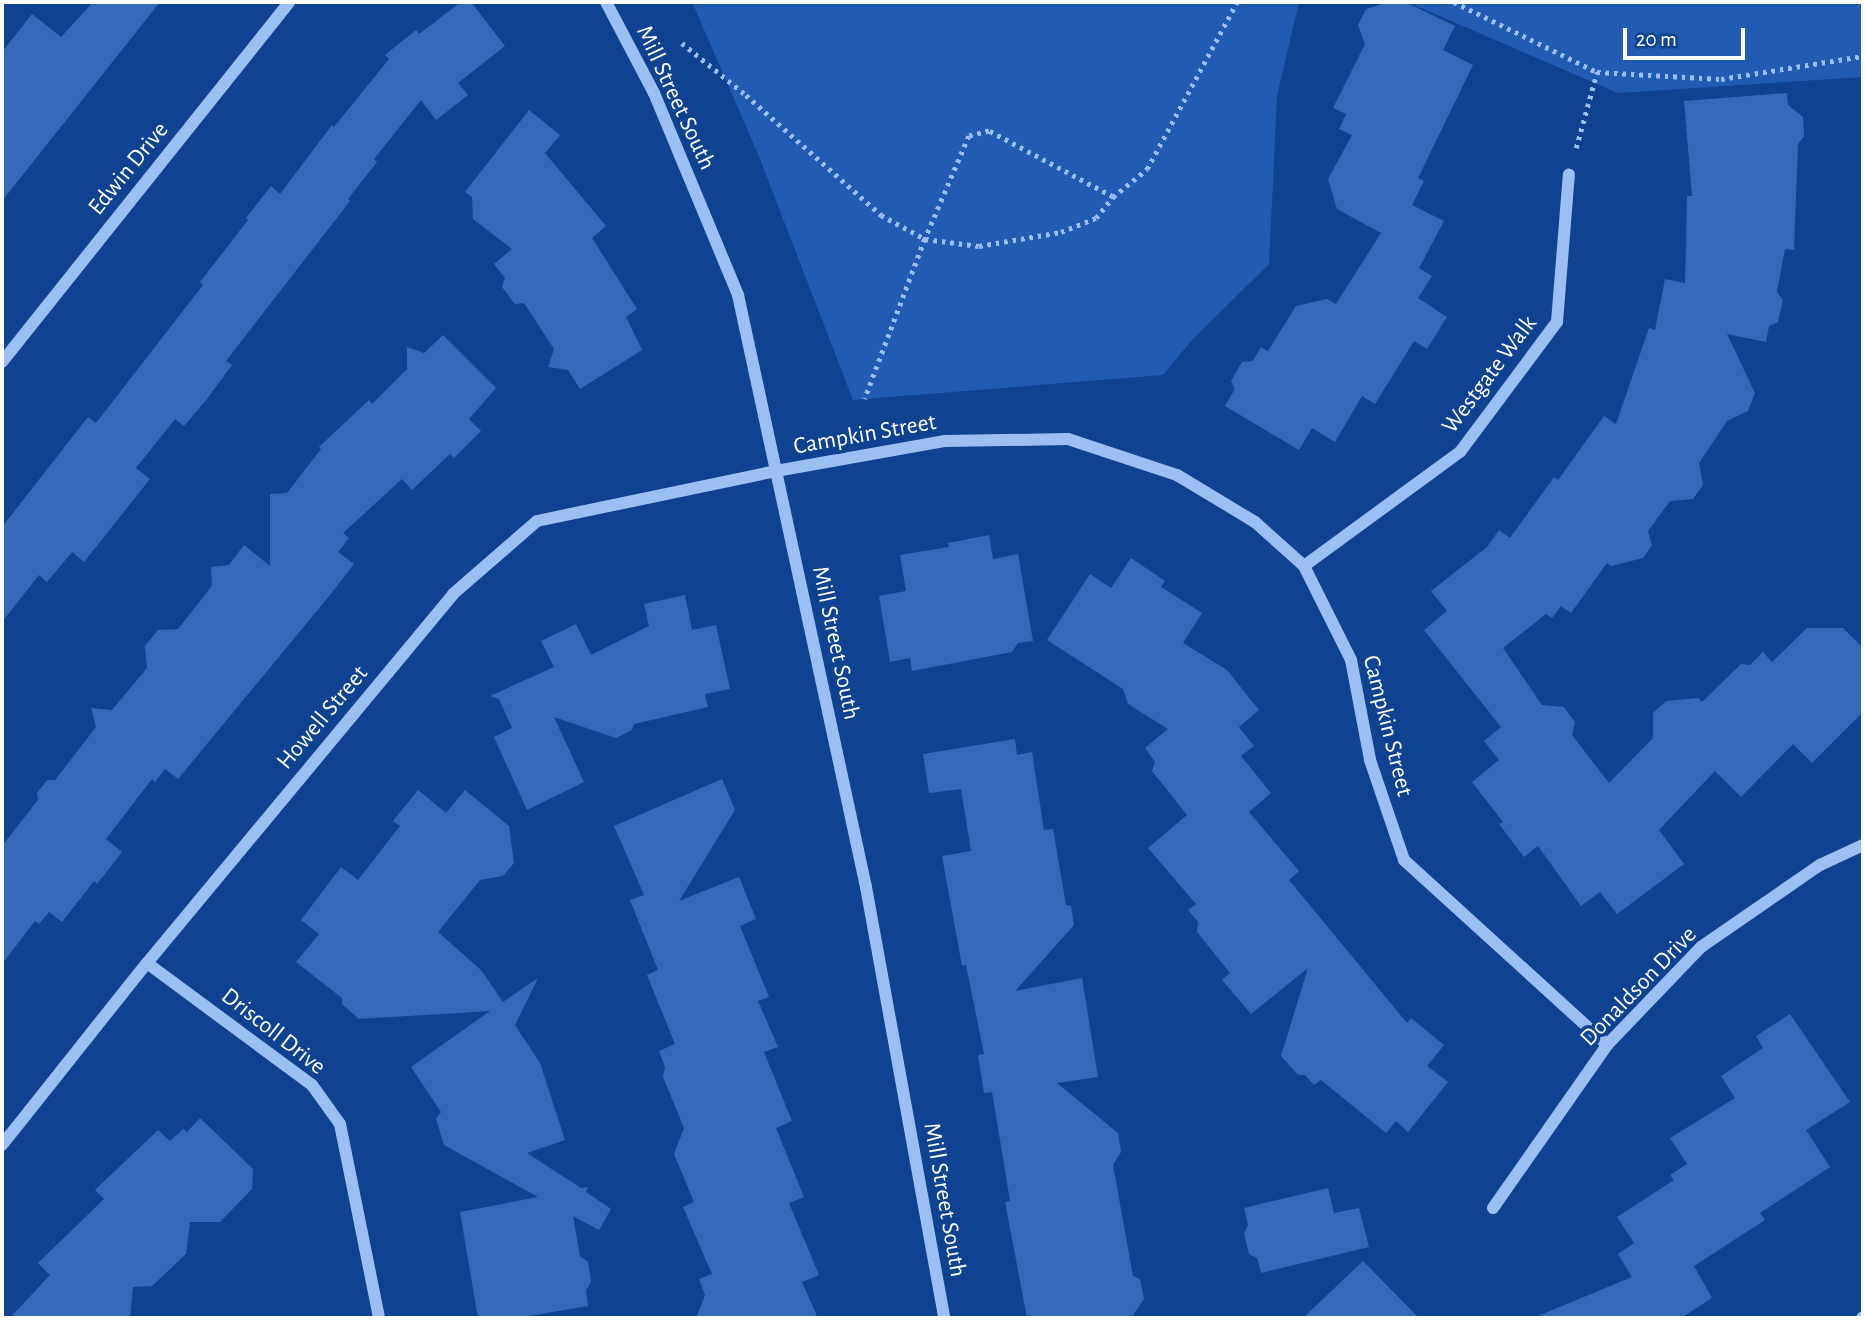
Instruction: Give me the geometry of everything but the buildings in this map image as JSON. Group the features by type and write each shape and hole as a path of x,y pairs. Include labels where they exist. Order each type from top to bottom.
{"street":[{"name":"Edwin Drive","path":"2,362 289,2"},
{"name":"Mill Street South","path":"606,2 654,93 738,295 866,887 944,1318"},
{"name":"Westgate Walk","path":"1304,566 1460,452 1557,322 1569,174"},
{"name":"Campkin Street","path":"776,471 945,441 1068,439 1177,475 1255,522 1304,566 1351,660 1370,760 1404,860 1607,1045"},
{"name":"Howell Street","path":"2,1145 147,963 453,594 537,521 776,471"},
{"name":"Donaldson Drive","path":"1493,1208 1607,1045 1701,947 1821,865 1863,845"},
{"name":"Driscoll Drive","path":"147,963 312,1085 340,1124 379,1318"}],"path":[{"path":"682,43 747,95 881,215 925,239 979,246 1060,232 1096,218 1113,197 1147,169 1237,2"},
{"path":"1454,2 1597,72 1721,79 1863,55"},
{"path":"1569,174 1597,72"},
{"path":"865,399 925,239 969,136 989,131 1113,197"}],"shaded area":[{"path":"692,2 1299,2 1277,96 1269,264 1191,341 1163,375 853,400 758,154"},
{"path":"1407,2 1863,2 1863,77 1618,93"}]}
